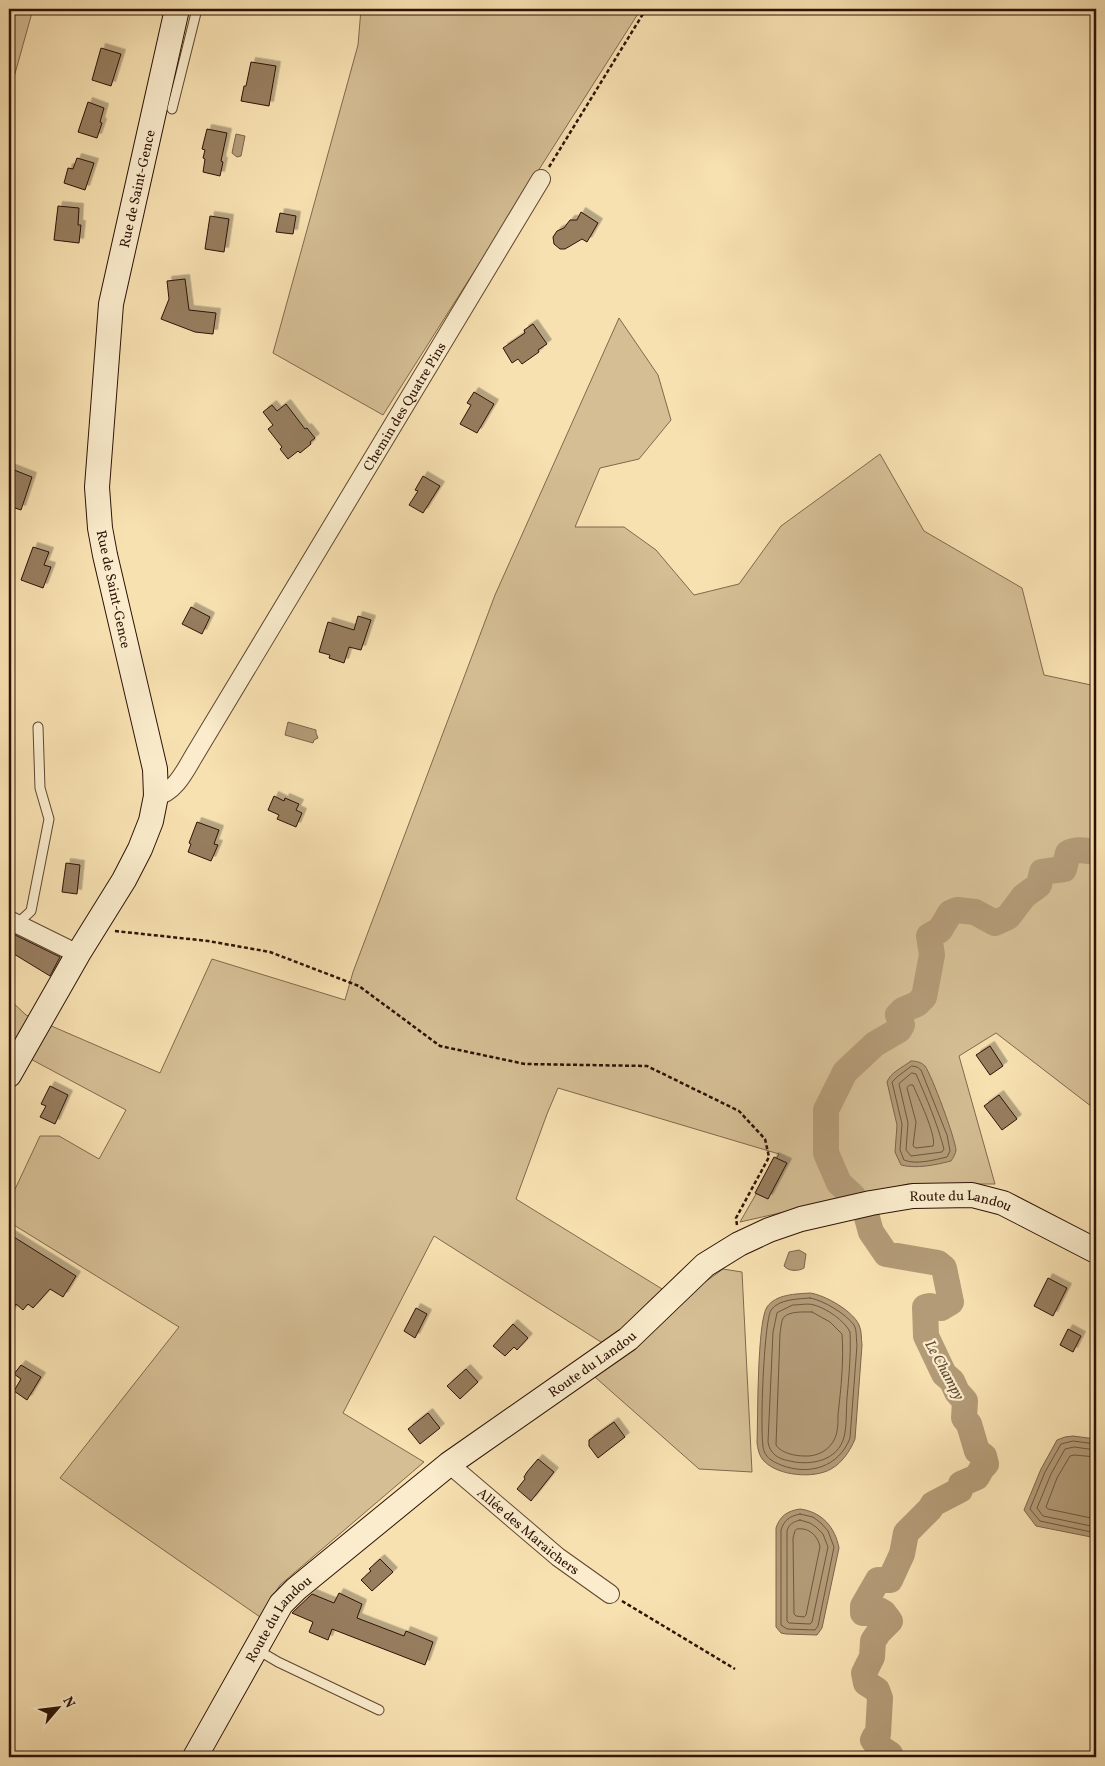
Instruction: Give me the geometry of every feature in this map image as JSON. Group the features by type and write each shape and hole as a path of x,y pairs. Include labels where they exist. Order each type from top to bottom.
{"street":[{"name":"Rue de Saint-Gence","path":"9,1075 140,849 152,821 156,796 155,769 105,555 100,528 97,487 111,304 177,9"},
{"name":"Chemin des Quatre Pins","path":"156,796 162,795 176,784 195,754 541,179"},
{"path":"13,922 78,954"},
{"name":"Route du Landou","path":"195,1757 281,1604 296,1589 448,1464 628,1339 706,1265 739,1244 801,1218 872,1203 913,1196 972,1195 1003,1202 1096,1251"},
{"name":"Allée des Maraichers","path":"448,1464 558,1557 610,1594"}],"lane":[{"path":"172,109 197,9"},
{"path":"13,922 32,911 49,820 40,788 38,727"},
{"path":"256,1649 286,1666 378,1710"}],"path":[{"path":"541,179 646,9"},
{"path":"95,929 208,941 270,952 359,986 440,1046 525,1064 647,1066 740,1111 765,1139 769,1157 736,1218 739,1244"},
{"path":"610,1594 735,1669"}],"shaded area":[{"path":"9,9 33,9 9,95"},
{"path":"361,9 641,9 383,415 273,353 358,45"},
{"path":"619,318 658,375 671,420 639,459 600,468 575,527 624,527 656,550 694,595 739,584 781,526 880,454 924,531 1022,588 1044,675 1096,686 1096,1110 996,1033 959,1056 995,1184 908,1184 740,1222 779,1154 558,1088 516,1199 680,1300 723,1269 742,1272 752,1472 699,1469 595,1377 623,1356 434,1236 343,1413 424,1462 280,1585 260,1617 60,1478 179,1327 9,1222 9,1202 40,1136 59,1136 99,1159 126,1110 10,1048 9,1051 9,999 26,1015 160,1073 212,959 345,1000 353,972 495,595"}],"water":[{"path":"236,134 245,136 241,156 237,157 232,153"},
{"path":"288,722 316,730 318,738 313,743 285,735"},
{"path":"911,1061 925,1066 938,1094 956,1150 951,1161 913,1167 901,1165 895,1152 897,1125 887,1082 894,1073"},
{"path":"799,1250 806,1254 804,1268 794,1270 786,1268 784,1266 789,1252"},
{"path":"810,1293 831,1300 851,1314 860,1327 862,1345 855,1439 845,1456 831,1469 806,1475 778,1470 762,1459 757,1443 758,1393 761,1331 767,1307 781,1297"},
{"path":"1073,1436 1096,1439 1096,1538 1036,1526 1024,1510 1041,1469 1057,1440"},
{"path":"800,1509 815,1513 831,1527 839,1548 822,1628 817,1635 786,1634 781,1633 776,1627 776,1528 785,1515"}],"building":[{"path":"101,48 121,54 111,86 92,80"},
{"path":"251,62 276,66 269,106 241,101"},
{"path":"88,102 104,108 97,138 78,132"},
{"path":"207,129 227,133 220,176 203,172 205,150 202,149"},
{"path":"77,158 94,163 85,190 64,183 68,168 73,169"},
{"path":"58,206 79,208 78,225 81,225 79,243 54,240"},
{"path":"581,212 598,223 587,242 582,239 565,249 560,249 554,244 553,237 570,220 577,220"},
{"path":"280,213 296,216 293,234 276,232"},
{"path":"210,216 229,219 224,252 205,249"},
{"path":"185,279 189,310 216,313 213,334 195,332 161,319 169,299 167,281"},
{"path":"533,324 547,344 522,364 518,359 512,363 503,348 525,333 524,330"},
{"path":"474,392 494,404 477,433 460,424 471,405 467,403"},
{"path":"286,404 305,429 307,428 315,438 300,453 298,451 288,459 280,449 282,447 268,429 273,425 263,412 272,405 277,411"},
{"path":"9,468 32,477 21,510 9,506"},
{"path":"423,476 440,486 423,513 409,505 418,491 415,490"},
{"path":"33,547 49,552 44,565 51,567 43,588 21,580"},
{"path":"191,607 210,617 202,634 182,624"},
{"path":"358,616 371,620 361,650 349,647 344,663 329,658 330,655 319,652 328,622 354,630"},
{"path":"274,796 284,801 285,798 299,804 296,810 302,813 296,827 277,819 279,815 268,810"},
{"path":"197,822 219,830 214,844 218,845 211,861 188,852 191,844 189,843"},
{"path":"66,863 80,865 77,894 62,892"},
{"path":"9,932 60,957 50,976 9,951"},
{"path":"990,1046 1003,1066 990,1075 976,1055"},
{"path":"50,1086 68,1095 55,1124 40,1117 46,1106 41,1104"},
{"path":"999,1095 1017,1119 1002,1130 984,1106"},
{"path":"774,1157 787,1163 768,1199 755,1193"},
{"path":"9,1234 76,1276 63,1297 50,1289 33,1308 28,1304 23,1310 16,1304 9,1316"},
{"path":"1048,1278 1067,1288 1053,1316 1034,1306"},
{"path":"416,1308 427,1314 415,1338 404,1331"},
{"path":"513,1324 528,1338 517,1350 514,1347 505,1356 493,1346"},
{"path":"1068,1329 1081,1336 1073,1352 1060,1345"},
{"path":"21,1365 41,1377 27,1400 14,1391 21,1379 14,1374"},
{"path":"466,1369 478,1382 460,1399 447,1386"},
{"path":"428,1413 440,1428 420,1444 408,1429"},
{"path":"614,1422 625,1437 598,1458 589,1446 589,1440"},
{"path":"538,1459 554,1472 531,1501 517,1489 525,1479 524,1477 527,1472"},
{"path":"380,1559 393,1572 372,1591 361,1580"},
{"path":"339,1593 362,1604 357,1618 404,1636 406,1631 433,1642 425,1665 332,1629 328,1640 309,1632 313,1622 292,1613 312,1594 334,1603"}],"waterway":[{"name":"Le Champy","path":"853,1196 839,1183 826,1153 826,1110 845,1072 875,1044 899,1030 902,1025 898,1015 903,1010 917,1004 924,997 932,955 929,936 940,930 950,913 957,910 975,912 995,923 1008,917 1024,896 1039,885 1042,872 1064,869 1068,853 1071,851 1096,852"},
{"name":"Le Champy","path":"866,1214 871,1232 886,1254 938,1263 944,1268 951,1302 941,1308 925,1307 926,1336 944,1374 952,1381 957,1392 965,1401 964,1418 969,1424 977,1451 984,1456 986,1464 977,1477 961,1484 960,1490 933,1504 906,1533 902,1554 890,1580 878,1580 863,1606 863,1613 879,1610 890,1621 873,1641 872,1657 864,1673 866,1683 877,1690 880,1698 878,1734 873,1740 890,1754 890,1757"}]}
